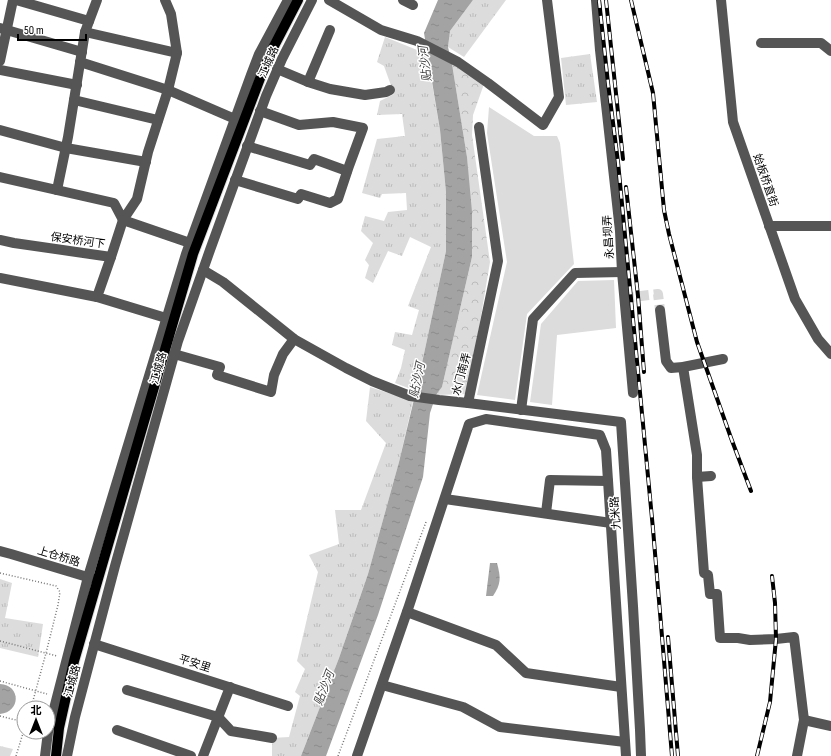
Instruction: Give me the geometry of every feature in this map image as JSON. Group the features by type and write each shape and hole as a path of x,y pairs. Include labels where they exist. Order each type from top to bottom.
{"main road":[{"name":"江城路","path":"56,756 60,728 74,661 93,579 193,254 264,68 298,0"}],"street":[{"path":"0,61 3,29 15,0 89,21"},
{"path":"57,190 66,148 85,32 97,0"},
{"path":"111,257 123,220 137,199 148,152 168,90 177,53 171,14 165,0"},
{"name":"江城路","path":"45,756 48,732 67,658 93,579 166,318 190,243 251,75 260,54 288,0"},
{"name":"江城路","path":"67,756 75,717 110,584 178,341 260,111 282,58 312,0"},
{"path":"329,0 381,30 417,41 458,62 543,125 559,97 547,0"},
{"path":"403,0 413,5"},
{"name":"永昌坝弄","path":"521,410 533,319 575,273 622,272 620,231 596,0"},
{"name":"始板桥直街","path":"721,0 733,122 795,299 818,339 831,354"},
{"path":"3,29 168,90 235,119"},
{"path":"308,82 330,30"},
{"path":"85,32 177,53"},
{"path":"761,43 821,43 831,51"},
{"path":"277,69 308,82 330,89 365,95 390,90"},
{"path":"0,70 76,85"},
{"path":"74,100 158,120"},
{"path":"235,180 298,199 301,194 330,203 338,200 363,128 333,122 299,125 260,111"},
{"name":"水门南弄","path":"203,270 223,282 294,339 346,368 372,381 410,396 468,403 498,261 478,127"},
{"path":"0,130 66,148 146,162"},
{"path":"247,146 310,166 314,159 348,171"},
{"path":"0,177 114,203 123,220 190,243"},
{"path":"769,226 831,226"},
{"name":"保安桥河下","path":"0,240 111,257 97,297"},
{"path":"622,272 633,393"},
{"path":"0,278 97,297 166,318"},
{"path":"660,310 666,361 671,368 723,359"},
{"path":"174,354 220,367 217,375 270,392 274,375 283,354 294,339"},
{"path":"683,367 696,455 704,573 708,574 710,594 717,594 720,638 750,640 794,637 804,720 797,756"},
{"name":"九米路","path":"468,403 621,422 641,756"},
{"path":"357,756 407,612 469,424 486,419 600,435 606,450 626,756"},
{"path":"697,477 711,476"},
{"path":"546,514 550,480 608,481"},
{"path":"444,499 611,523"},
{"name":"上仓桥路","path":"0,551 110,584"},
{"path":"407,612 496,645 526,673 622,688"},
{"name":"平安里","path":"94,644 288,706"},
{"path":"382,685 463,707 500,727 625,742"},
{"path":"203,756 230,687"},
{"path":"127,690 218,717 231,731 272,738"},
{"path":"804,720 831,726"},
{"path":"117,730 191,756"}],"path":[{"path":"338,756 427,518"},
{"path":"0,573 56,586 60,592 58,606 33,700"},
{"path":"0,641 67,658"},
{"path":"0,681 57,697"},
{"path":"0,716 16,720"},
{"path":"16,756 21,740"}],"green space":[{"path":"473,0 506,0 464,57 448,47 450,31"},
{"path":"385,37 427,54 440,130 446,192 446,251 416,391 395,383 401,368 405,350 392,345 395,332 412,335 419,310 408,306 431,247 410,237 402,256 388,251 373,283 365,278 369,265 365,260 373,243 361,231 365,216 384,221 388,212 407,210 406,193 382,194 380,198 362,193 377,139 405,136 402,114 377,115 380,101 394,94 384,66 377,62"},
{"path":"590,54 597,102 566,105 561,58"},
{"path":"452,64 484,84 473,115 472,135 490,262 468,394 436,395 442,387 472,257 467,157"},
{"path":"489,107 534,136 557,136 560,143 574,264 527,314 515,400 477,395 507,262 487,133"},
{"path":"614,280 616,328 557,335 552,405 530,402 541,324 578,281"},
{"path":"370,387 413,401 399,462 368,574 339,658 301,756 272,756 272,738 289,737 300,696 295,692 305,669 297,661 318,572 309,555 339,544 335,510 361,510 386,443 366,421"},
{"path":"0,579 12,583 5,618 43,624 38,657 0,648"},
{"path":"0,746 13,749 10,756 0,756"}],"water":[{"path":"438,0 473,0 450,31 448,47 467,157 472,212 472,257 442,387 436,395 430,413 423,477 378,615 326,756 301,756 339,658 368,574 399,462 446,251 446,192 440,130 424,33"},
{"path":"490,563 497,563 500,581 493,596 486,596"},
{"path":"0,684 7,685 12,689 15,693 16,699 12,709 0,714"}],"tunnel":[{"path":"624,298 658,294 660,310"}],"railway":[{"path":"599,0 618,162 653,529 672,756"},
{"path":"606,0 623,159"},
{"path":"631,0 653,93 664,210 669,234 697,342 751,491"},
{"path":"626,187 638,296 644,372"},
{"path":"757,756 770,702 776,639 775,603 772,576"},
{"path":"668,637 678,756"}],"water label":[{"name":"贴沙河","path":"425,64"},
{"name":"贴沙河","path":"417,380"},
{"name":"贴沙河","path":"324,688"}]}
